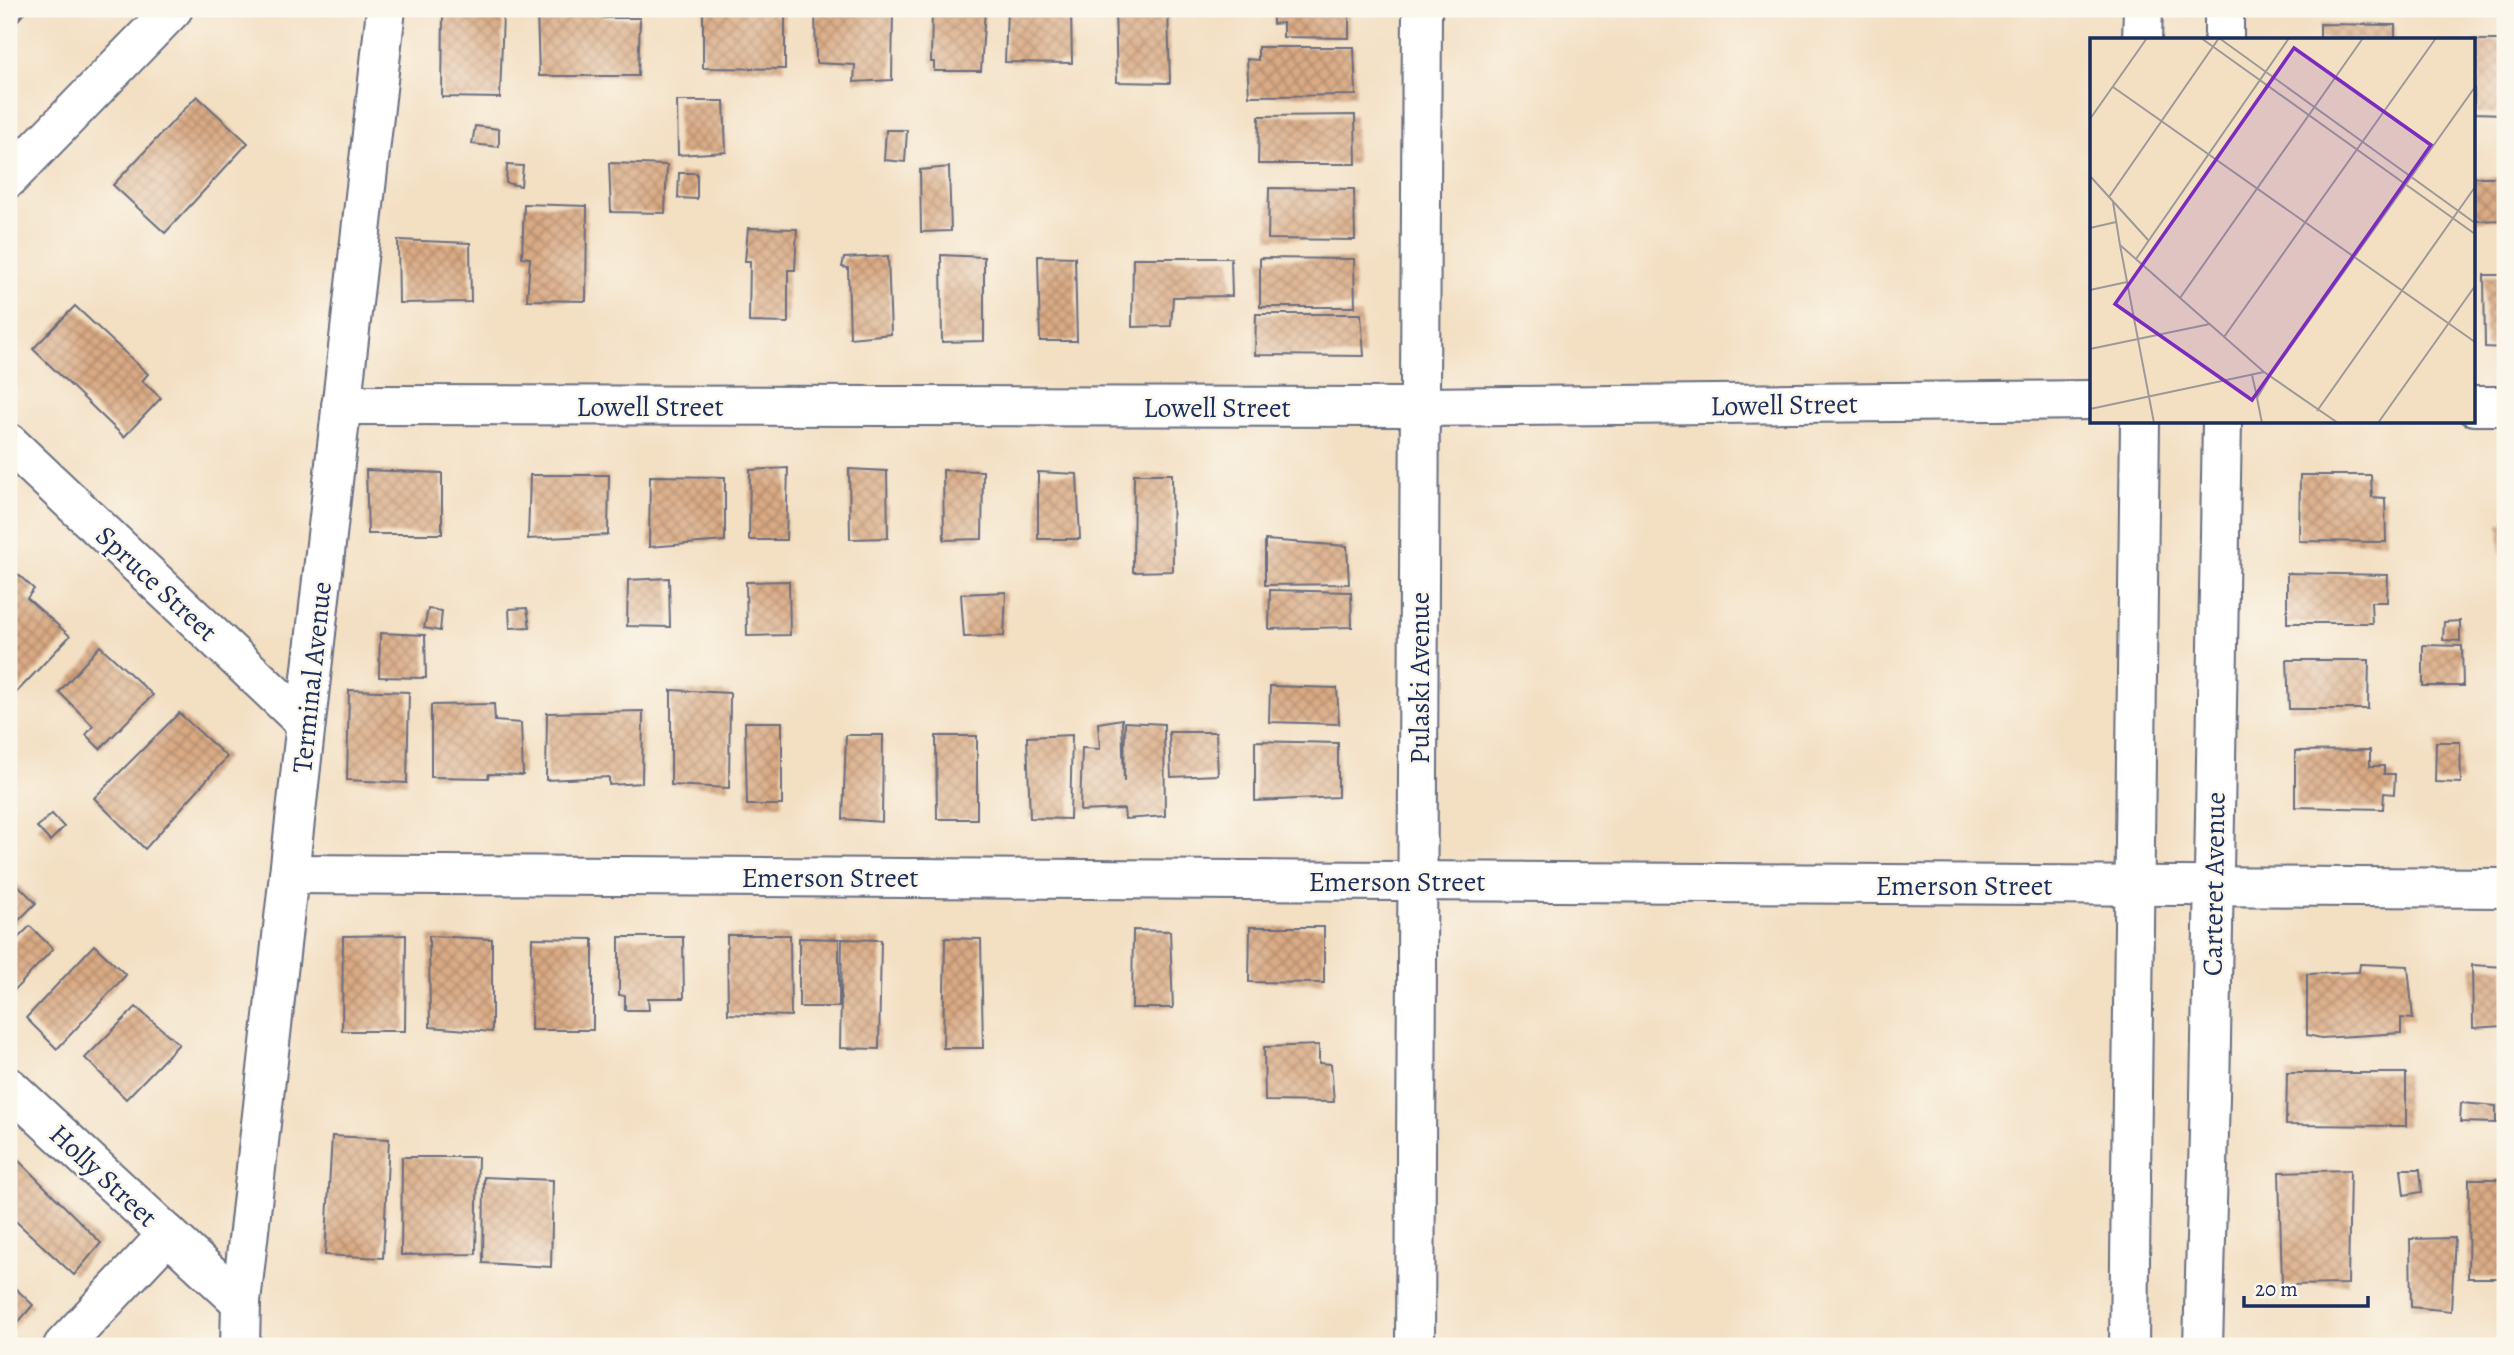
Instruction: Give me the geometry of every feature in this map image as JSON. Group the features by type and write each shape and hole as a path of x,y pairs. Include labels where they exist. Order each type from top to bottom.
{"street":[{"path":"9,178 173,9"},
{"name":"Terminal Avenue","path":"240,1346 241,1302 386,9"},
{"name":"Pulaski Avenue","path":"1415,1346 1422,9"},
{"path":"2142,38 2143,9"},
{"path":"2224,9 2224,38"},
{"name":"Lowell Street","path":"341,405 1420,407 2090,400"},
{"path":"2476,406 2505,406"},
{"path":"2129,1346 2140,424"},
{"name":"Carteret Avenue","path":"2203,1346 2222,424"},
{"name":"Spruce Street","path":"9,443 305,723"},
{"name":"Emerson Street","path":"289,874 2505,888"},
{"name":"Holly Street","path":"9,1087 241,1302"},
{"path":"63,1346 168,1234"}],"building":[{"path":"9,9 26,11 9,30"},
{"path":"537,9 604,9 604,18 640,18 638,76 539,76"},
{"path":"703,9 785,9 785,69 703,68"},
{"path":"815,9 893,10 892,80 854,82 855,65 816,63"},
{"path":"932,9 985,9 981,71 934,71 934,62 931,62"},
{"path":"1007,9 1071,10 1072,63 1005,62"},
{"path":"1115,9 1168,9 1170,83 1117,82"},
{"path":"1273,9 1349,9 1349,38 1283,37 1283,23 1273,24"},
{"path":"503,13 500,98 442,97 443,14"},
{"path":"2320,24 2395,25 2395,38 2320,38"},
{"path":"2476,40 2505,40 2505,114 2476,113"},
{"path":"1258,47 1354,47 1356,95 1249,96 1247,59 1258,60"},
{"path":"197,96 248,143 165,233 113,185"},
{"path":"677,101 724,101 726,152 678,155"},
{"path":"1355,115 1356,164 1258,164 1259,116"},
{"path":"475,126 499,129 499,147 472,144"},
{"path":"886,130 907,130 905,162 884,160"},
{"path":"609,163 667,165 665,213 611,212"},
{"path":"507,165 523,166 521,186 506,183"},
{"path":"949,167 951,231 921,232 920,170"},
{"path":"679,173 697,173 697,199 678,198"},
{"path":"2476,177 2505,177 2505,220 2476,221"},
{"path":"1269,188 1354,189 1355,240 1268,239"},
{"path":"524,204 587,206 586,301 527,300 530,258 522,257"},
{"path":"748,228 797,229 795,270 788,270 788,323 749,322 750,261 745,261"},
{"path":"398,240 470,243 471,302 399,303"},
{"path":"941,255 984,257 984,341 942,342"},
{"path":"888,256 891,334 850,338 848,268 842,267 844,258"},
{"path":"1038,256 1075,257 1077,341 1040,341"},
{"path":"1133,258 1231,258 1232,296 1173,297 1171,326 1132,327"},
{"path":"1260,258 1354,259 1355,307 1260,307"},
{"path":"2484,275 2505,275 2505,348 2485,347"},
{"path":"75,306 148,374 142,381 161,398 124,437 33,349"},
{"path":"1256,314 1361,314 1364,356 1255,355"},
{"path":"788,468 786,540 749,540 750,470"},
{"path":"849,469 887,471 888,538 850,539"},
{"path":"366,470 442,473 442,534 368,534"},
{"path":"943,470 983,471 982,539 944,540"},
{"path":"1038,472 1077,474 1080,539 1038,539"},
{"path":"1134,474 1172,474 1173,571 1133,572"},
{"path":"530,475 609,475 608,535 528,539"},
{"path":"2300,475 2371,475 2372,497 2385,498 2386,542 2299,541"},
{"path":"650,476 725,477 725,541 649,547"},
{"path":"2499,523 2505,523 2505,554 2500,554"},
{"path":"1265,540 1347,546 1349,584 1265,585"},
{"path":"9,566 34,589 27,598 70,636 12,697 9,694"},
{"path":"2287,573 2388,575 2387,602 2371,602 2372,623 2287,623"},
{"path":"669,578 670,627 627,626 628,580"},
{"path":"789,581 790,635 747,636 746,582"},
{"path":"1270,590 1351,592 1352,627 1269,629"},
{"path":"1006,592 1004,636 964,637 961,594"},
{"path":"527,608 530,627 510,628 509,609"},
{"path":"428,609 442,611 440,631 424,628"},
{"path":"2460,621 2460,641 2443,640 2444,622"},
{"path":"380,633 425,635 426,678 379,677"},
{"path":"2423,645 2462,646 2463,686 2423,686"},
{"path":"100,646 153,695 100,749 86,735 93,726 59,692"},
{"path":"2287,660 2369,660 2368,709 2289,709"},
{"path":"1270,686 1337,688 1339,724 1269,722"},
{"path":"349,690 409,692 407,783 347,780"},
{"path":"671,690 730,693 729,788 671,785"},
{"path":"494,704 495,721 521,723 523,775 489,774 488,778 431,777 431,705"},
{"path":"643,711 642,783 609,785 609,777 546,780 547,713"},
{"path":"179,713 227,757 145,849 94,798"},
{"path":"1122,719 1124,782 1125,722 1164,724 1165,816 1125,819 1124,809 1080,811 1082,748 1100,749 1098,723"},
{"path":"745,722 782,722 782,805 747,805"},
{"path":"1169,732 1216,732 1218,775 1171,777"},
{"path":"846,735 883,735 882,822 843,819"},
{"path":"1072,735 1070,819 1030,818 1027,737"},
{"path":"936,736 977,736 977,819 937,819"},
{"path":"1255,741 1338,743 1338,797 1255,801"},
{"path":"2436,742 2460,742 2461,783 2435,782"},
{"path":"2370,750 2370,766 2384,766 2384,774 2395,774 2394,794 2384,793 2383,809 2295,807 2295,751"},
{"path":"2505,772 2505,818 2502,818"},
{"path":"52,814 64,827 50,841 37,827"},
{"path":"9,876 36,903 9,930"},
{"path":"30,926 53,949 9,996 9,947"},
{"path":"1250,927 1324,927 1324,983 1249,982"},
{"path":"1133,930 1170,931 1173,1008 1132,1008"},
{"path":"406,935 405,1031 342,1031 343,936"},
{"path":"727,935 790,935 791,1016 728,1014"},
{"path":"429,936 492,939 492,1032 430,1027"},
{"path":"619,937 683,937 684,998 648,998 649,1010 625,1010 625,996 619,995"},
{"path":"532,938 593,939 593,1030 531,1030"},
{"path":"799,938 839,939 839,1007 799,1007"},
{"path":"945,938 981,939 983,1048 943,1048"},
{"path":"842,939 881,940 879,1049 840,1048"},
{"path":"94,945 126,975 57,1049 26,1018"},
{"path":"2360,964 2408,966 2413,1019 2401,1018 2401,1033 2321,1038 2307,1035 2307,974 2359,972"},
{"path":"2472,965 2505,967 2503,1026 2473,1028"},
{"path":"136,1007 179,1044 126,1099 85,1058"},
{"path":"1319,1045 1319,1063 1331,1064 1334,1102 1265,1101 1264,1047"},
{"path":"2287,1073 2406,1073 2406,1126 2286,1125"},
{"path":"2461,1103 2496,1106 2496,1123 2460,1122"},
{"path":"332,1136 389,1139 383,1258 325,1255"},
{"path":"402,1157 478,1157 476,1254 401,1255"},
{"path":"18,1160 101,1243 74,1275 9,1215 9,1169"},
{"path":"2401,1169 2420,1169 2422,1192 2404,1195"},
{"path":"2350,1170 2348,1284 2282,1285 2279,1172"},
{"path":"484,1177 553,1180 551,1267 483,1263"},
{"path":"2469,1179 2505,1179 2505,1278 2468,1278"},
{"path":"2455,1238 2451,1311 2411,1307 2410,1239"},
{"path":"9,1282 33,1305 9,1333"}]}
